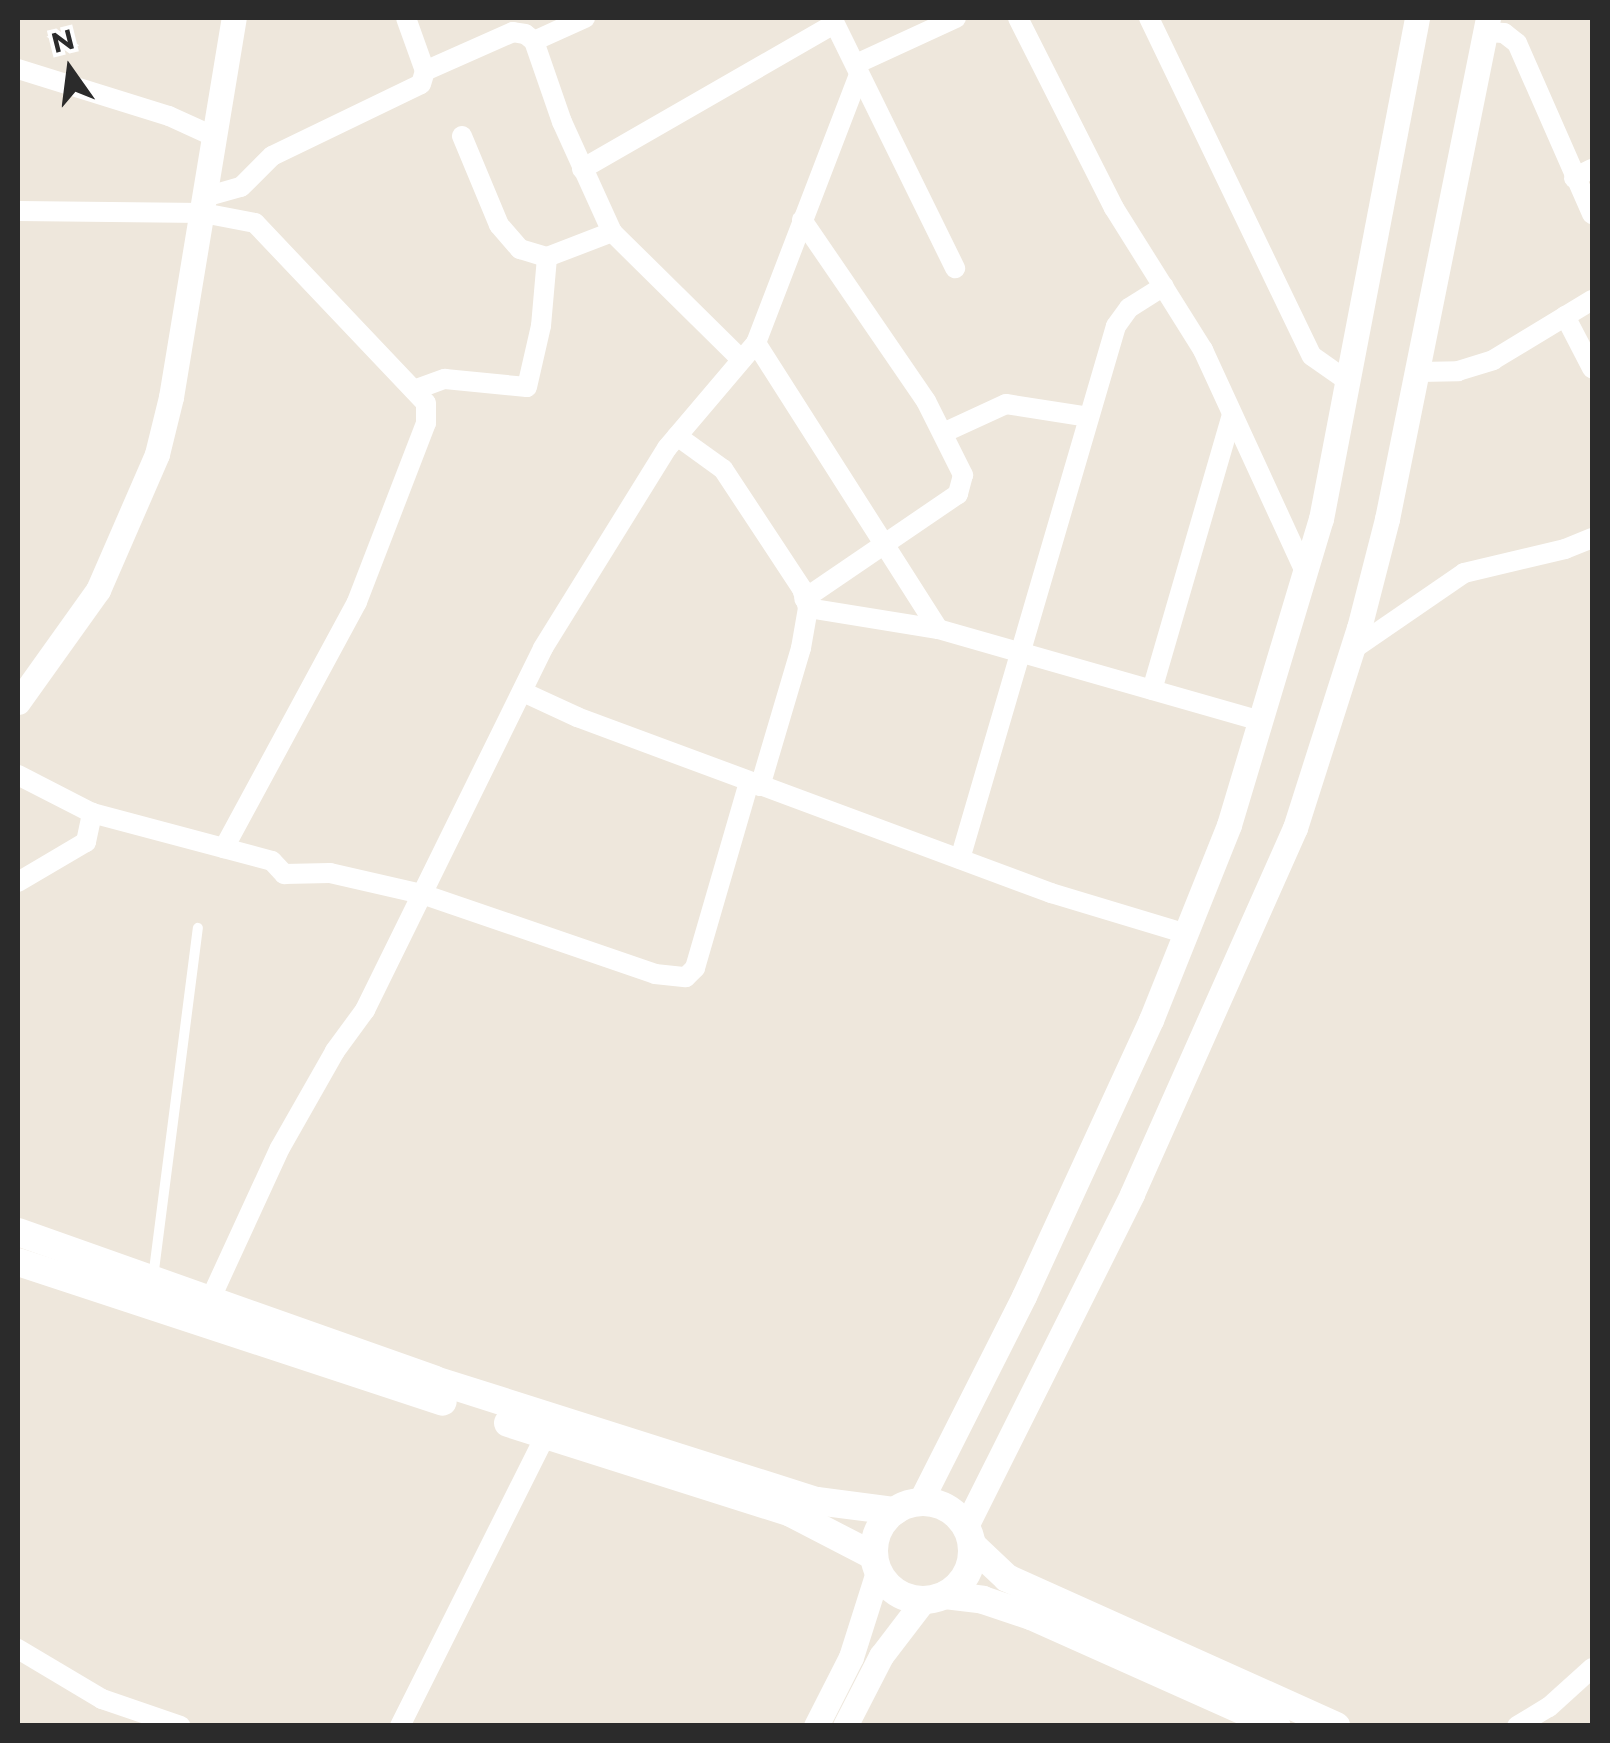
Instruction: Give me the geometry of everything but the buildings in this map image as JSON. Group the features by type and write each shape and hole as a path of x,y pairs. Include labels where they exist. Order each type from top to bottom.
{"main road":[{"path":"18,1232 435,1380 817,1501 954,1512 969,1536 1007,1578 1336,1726"},
{"path":"18,1262 791,1513 876,1564 892,1590 934,1598 983,1600 1031,1616 1277,1726"},
{"path":"876,1564 878,1530 907,1506"},
{"path":"934,1598 967,1574 969,1536"}],"street":[{"path":"18,702 98,590 157,454 234,18"},
{"path":"204,205 241,186 272,156 422,84 425,70 406,18"},
{"path":"534,41 585,18"},
{"path":"210,1300 280,1148 335,1050 365,1010 542,648 677,436 749,352 857,69 956,18"},
{"path":"1018,18 1114,208 1204,350 1306,574"},
{"path":"1149,18 1312,356 1349,382"},
{"path":"907,1506 1024,1296 1187,934 1229,825 1306,574 1349,382 1418,18"},
{"path":"582,168 833,20 955,268"},
{"path":"969,1536 1132,1194 1295,828 1352,650 1418,372 1487,25 1517,43 1583,174 1592,214"},
{"path":"425,70 513,32 534,41 582,168 612,232 749,352 938,628"},
{"path":"18,69 169,116 215,137"},
{"path":"462,136 499,225 520,250 547,257 612,232"},
{"path":"18,211 204,205 255,223 426,403 426,423 356,602 224,848"},
{"path":"802,220 926,401 963,475 958,494 883,543 806,603"},
{"path":"414,390 445,379 527,387 541,326 547,257"},
{"path":"960,859 1116,326 1129,308 1164,286"},
{"path":"1418,372 1458,371 1494,360 1592,300"},
{"path":"1566,316 1592,368"},
{"path":"942,433 1006,404 1089,417"},
{"path":"1152,690 1232,416"},
{"path":"18,775 92,812 272,861 284,874 330,873 422,894 655,974 686,977 695,968 801,648 806,603 723,469 677,436"},
{"path":"1352,650 1464,573 1591,542"},
{"path":"806,603 938,628 1261,721"},
{"path":"523,692 568,714 754,784 960,859 1187,934"},
{"path":"18,882 86,842 92,812"},
{"path":"400,1726 546,1435"},
{"path":"816,1726 851,1657 876,1564"},
{"path":"844,1726 880,1656 934,1598"},
{"path":"18,1648 102,1699 181,1726"},
{"path":"1517,1726 1549,1707 1592,1668"}],"lane":[{"path":"153,1279 198,928"}]}
